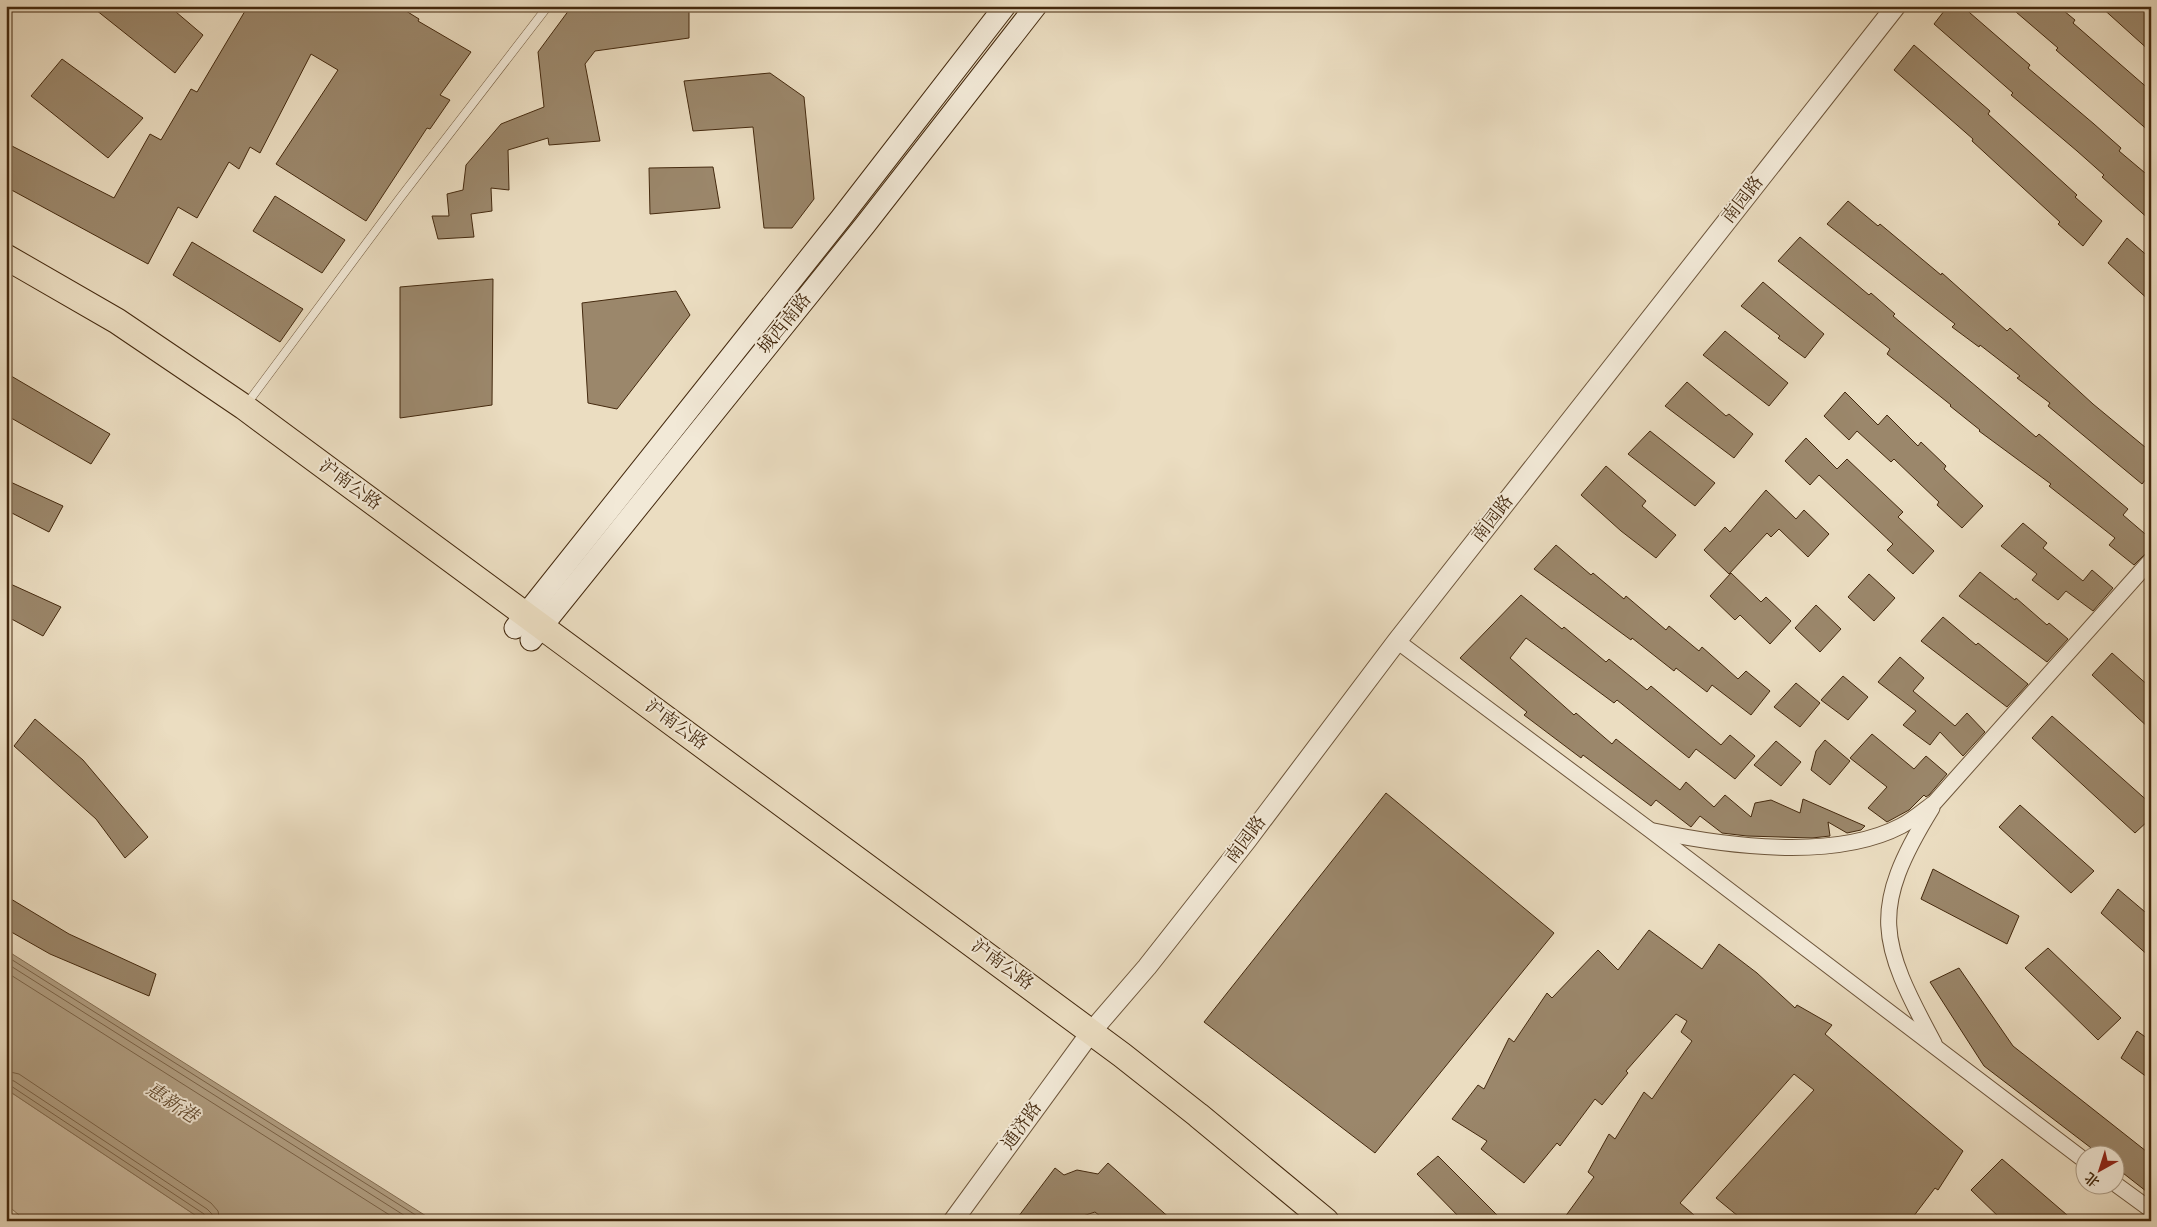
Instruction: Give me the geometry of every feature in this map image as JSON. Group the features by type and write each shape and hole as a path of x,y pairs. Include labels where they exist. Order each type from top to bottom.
{"main road":[{"name":"城西南路","path":"528,627 840,218 1005,6"},
{"name":"城西南路","path":"528,627 864,225 1036,6"},
{"name":"沪南公路","path":"6,257 124,326 244,407 528,627"},
{"name":"沪南公路","path":"6,276 108,336 192,391 528,627 1086,1038 1198,1115 1326,1221"},
{"name":"沪南公路","path":"1086,1038 1188,1128 1300,1221"}],"street":[{"name":"南园路","path":"1086,1038 1147,967 1235,855 1397,641 1896,6"},
{"path":"1937,1048 1903,981 1892,949 1888,924 1889,902 1897,874 1913,839 1935,802 2151,560"},
{"path":"1397,641 1650,830 2074,1152"},
{"path":"1650,830 1702,841 1745,846 1823,846 1880,835 1901,826 1935,802"},
{"name":"通济路","path":"953,1221 1086,1038"},
{"path":"2124,1190 2151,1210"}],"lane":[{"path":"244,407 394,206 548,6"}],"shaded area":[{"path":"6,1089 204,1221 26,1221 6,1204"}],"water":[{"name":"惠新港","path":"6,950 434,1221 204,1221 6,1089"}],"building":[{"path":"91,6 169,6 203,35 175,73"},
{"path":"248,6 398,6 419,19 418,21 471,52 440,95 450,100 430,129 427,128 366,221 276,164 338,70 311,54 260,153 250,147 239,169 229,162 197,218 178,207 148,264 6,187 6,143 114,198 150,134 161,140 191,89 197,92"},
{"path":"572,6 689,6 689,38 595,51 585,64 600,141 549,145 548,138 508,150 509,190 491,188 492,211 471,214 474,237 438,239 432,216 449,216 447,194 463,190 466,165 501,124 544,107 538,52"},
{"path":"1948,6 1962,6 2030,65 2028,68 2121,148 2119,151 2151,178 2151,221 2102,177 2104,175 2011,95 2013,93 1934,24"},
{"path":"2009,6 2058,6 2075,20 2073,23 2151,91 2151,133 2056,50 2058,48"},
{"path":"2100,6 2146,6 2151,11 2151,52"},
{"path":"1914,45 1990,111 1988,114 2077,195 2075,197 2102,221 2083,246 2058,224 2060,222 1972,141 1973,139 1894,70"},
{"path":"62,59 143,118 108,158 31,96"},
{"path":"770,73 804,97 814,199 792,228 764,228 753,127 693,131 684,81"},
{"path":"713,167 720,208 650,214 649,168"},
{"path":"275,196 345,240 322,273 253,231"},
{"path":"1848,201 1878,226 1880,224 1941,275 1942,273 2007,331 2010,328 2093,404 2151,452 2151,473 2142,484 2048,406 2050,403 2017,378 2020,376 1980,345 1979,347 1952,327 1955,324 1827,224"},
{"path":"1800,237 1869,295 1871,293 1895,314 1893,316 2036,437 2039,434 2128,509 2123,515 2151,539 2151,547 2147,552 2134,565 2109,545 2115,538 2049,486 2051,484 1979,431 1951,405 1887,354 1890,349 1778,261"},
{"path":"2127,238 2151,259 2151,302 2108,263"},
{"path":"192,242 303,309 280,342 173,275"},
{"path":"493,279 492,405 400,418 400,287"},
{"path":"1763,282 1824,334 1805,358 1778,338 1780,336 1741,306"},
{"path":"676,291 690,315 617,409 588,403 582,303"},
{"path":"1725,331 1788,383 1769,406 1703,355"},
{"path":"6,373 110,434 91,464 6,415"},
{"path":"1687,382 1726,416 1729,414 1753,434 1734,458 1665,406"},
{"path":"1845,392 1878,425 1887,415 1918,446 1921,442 1946,466 1944,469 1983,506 1962,528 1937,505 1939,502 1894,459 1891,462 1857,431 1849,440 1824,416"},
{"path":"1650,431 1715,483 1695,506 1628,454"},
{"path":"1806,438 1837,469 1847,459 1903,512 1898,517 1934,551 1913,574 1887,550 1893,544 1819,475 1810,485 1785,461"},
{"path":"1606,466 1646,501 1642,506 1676,535 1656,558 1621,531 1581,495"},
{"path":"6,480 63,506 49,532 6,510"},
{"path":"1766,490 1796,519 1804,510 1829,534 1808,557 1779,529 1771,537 1767,533 1729,574 1704,550 1725,527 1730,532"},
{"path":"2023,523 2047,543 2043,548 2083,581 2092,570 2113,588 2093,611 2066,591 2058,600 2032,580 2037,574 2001,546"},
{"path":"1556,545 1591,575 1593,573 1624,599 1626,596 1666,630 1669,626 1699,651 1702,647 1738,679 1746,671 1770,691 1751,715 1712,685 1707,692 1676,668 1674,671 1632,638 1631,640 1534,569"},
{"path":"1980,572 2015,600 2016,598 2047,625 2049,623 2068,639 2047,662 1959,596"},
{"path":"1731,573 1761,602 1766,597 1791,621 1770,644 1740,615 1735,620 1710,596"},
{"path":"1869,574 1895,598 1874,621 1848,597"},
{"path":"6,582 61,607 43,636 6,616"},
{"path":"1521,595 1606,662 1609,659 1647,690 1651,686 1721,745 1730,735 1755,756 1735,779 1696,749 1689,758 1617,700 1614,703 1526,638 1510,658 1574,715 1576,713 1612,744 1616,739 1680,790 1686,782 1714,807 1725,795 1751,817 1755,803 1771,800 1800,813 1803,799 1865,826 1861,830 1847,833 1828,822 1830,836 1812,838 1747,836 1722,833 1700,816 1691,827 1656,800 1651,806 1583,755 1581,758 1524,715 1527,712 1460,658"},
{"path":"1816,605 1841,629 1820,652 1795,628"},
{"path":"1943,617 1976,645 1978,643 2028,684 2007,707 1921,641"},
{"path":"2112,653 2151,688 2151,730 2092,675"},
{"path":"1900,657 1924,678 1913,691 1955,726 1967,713 1985,732 1963,756 1940,732 1930,745 1903,725 1916,711 1878,682"},
{"path":"1843,676 1868,697 1848,720 1821,700"},
{"path":"1796,683 1820,703 1800,727 1774,707"},
{"path":"2052,716 2151,804 2151,818 2135,833 2032,738"},
{"path":"35,719 83,760 148,837 125,858 96,819 14,746"},
{"path":"1872,734 1914,769 1926,756 1947,774 1929,795 1926,797 1924,795 1909,810 1887,822 1868,808 1887,787 1850,758"},
{"path":"1825,740 1850,761 1830,785 1811,770 1816,751"},
{"path":"1776,741 1801,762 1781,786 1754,765"},
{"path":"1386,793 1554,933 1375,1153 1204,1022"},
{"path":"2020,805 2094,871 2071,893 1999,827"},
{"path":"1933,869 2019,916 2007,944 1921,899"},
{"path":"2118,889 2151,917 2151,958 2101,913"},
{"path":"6,896 69,934 156,974 149,996 50,954 6,929"},
{"path":"1649,930 1702,969 1719,944 1757,973 1795,1008 1797,1005 1832,1025 1825,1034 1963,1151 1938,1190 1935,1188 1910,1221 1744,1221 1716,1198 1814,1090 1794,1074 1680,1203 1701,1221 1562,1221 1594,1177 1588,1172 1609,1134 1615,1139 1644,1092 1652,1099 1692,1041 1681,1032 1687,1021 1676,1014 1626,1071 1628,1073 1602,1105 1595,1099 1560,1146 1557,1143 1524,1183 1481,1149 1487,1141 1452,1119 1478,1085 1484,1089 1509,1038 1514,1042 1547,993 1552,998 1598,950 1618,970"},
{"path":"2048,948 2121,1018 2098,1040 2025,968"},
{"path":"1959,968 2013,1046 2151,1155 2151,1195 2124,1174 2124,1144 2086,1144 1984,1066 1930,982"},
{"path":"2137,1031 2151,1041 2151,1080 2121,1058"},
{"path":"1438,1156 1503,1221 1463,1221 1417,1174"},
{"path":"2002,1159 2074,1221 2003,1221 1971,1190"},
{"path":"1108,1163 1173,1221 1106,1221 1095,1212 1068,1221 1015,1221 1055,1168 1064,1175 1077,1170 1098,1174"}]}
